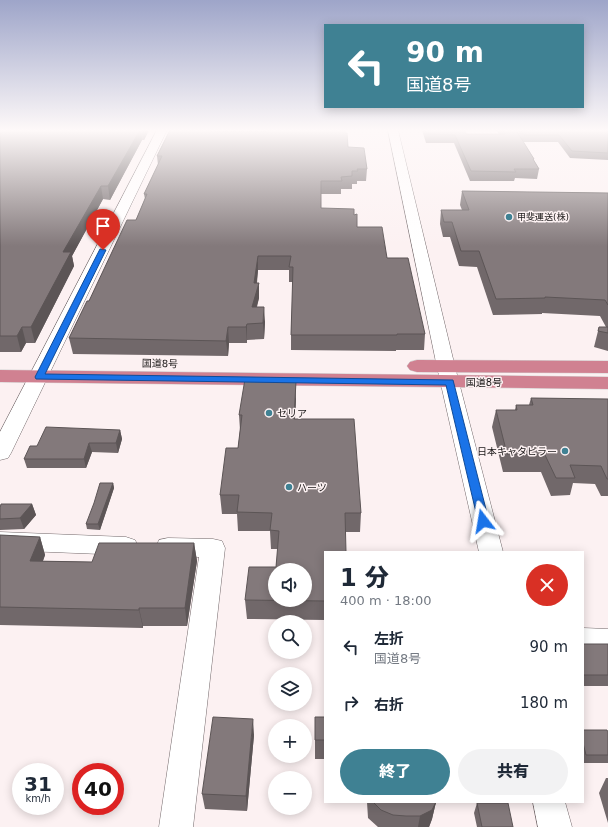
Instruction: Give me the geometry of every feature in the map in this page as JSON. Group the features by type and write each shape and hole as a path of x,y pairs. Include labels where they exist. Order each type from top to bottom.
{"highway":[{"name":"国道8号","path":"0,361 43,369 448,374 608,383"},
{"name":"国道8号","path":"448,374 608,367"},
{"name":"国道8号","path":"0,376 43,369"}],"street":[{"path":"0,454 143,169"},
{"path":"403,169 448,374 491,551"},
{"path":"0,541 213,548 176,827"},
{"path":"584,640 608,641"},
{"path":"549,803 554,827"}],"building":[{"path":"0,169 118,169 108,186 101,186 63,252 71,252 31,327 22,327 17,336 0,336"},
{"path":"156,169 367,169 352,171 352,176 341,177 342,181 321,181 321,208 354,209 354,215 357,214 357,227 382,227 387,258 408,258 425,334 291,335 293,267 289,267 291,256 258,256 254,283 259,283 252,307 264,307 263,323 247,324 246,327 228,327 226,341 69,338 87,301 89,301 127,220 136,220 147,194 144,194"},
{"path":"470,169 539,169 514,169 516,172 471,171"},
{"path":"462,191 608,193 608,305 605,300 545,297 496,299 479,251 461,251 452,222 444,222 441,210 469,210"},
{"path":"599,327 608,327 608,333 598,331"},
{"path":"245,379 296,381 294,419 354,419 361,513 345,513 346,551 324,551 324,601 312,601 312,563 276,563 279,531 270,530 272,513 237,512 239,495 220,495 226,448 238,448 242,415 239,415"},
{"path":"531,398 608,399 608,479 601,466 570,465 575,478 556,478 545,455 507,454 496,410 517,410 516,405 533,405"},
{"path":"46,427 120,430 116,443 89,443 84,459 24,459 30,446 37,446"},
{"path":"100,483 113,483 98,524 86,524 94,503"},
{"path":"1,504 32,504 20,518 0,519"},
{"path":"0,535 40,537 30,561 92,562 99,543 194,543 185,608 139,608 139,610 0,607"},
{"path":"249,567 268,567 268,600 245,600"},
{"path":"584,644 608,644 608,675 584,675"},
{"path":"213,717 253,719 246,796 202,794"},
{"path":"315,717 324,717 324,740 315,740"},
{"path":"584,730 607,730 608,755 586,755 584,747"},
{"path":"374,803 436,803 432,810 420,816 393,815 381,810"},
{"path":"477,803 508,803 513,827 482,827"}],"place":[{"name":"甲斐運送(株)","path":"509,217"},
{"name":"セリア","path":"269,413"},
{"name":"日本キャタピラー","path":"565,451"},
{"name":"ハーツ","path":"289,487"}],"route":[{"path":"103,250 39,377 450,382 483,521"}]}
